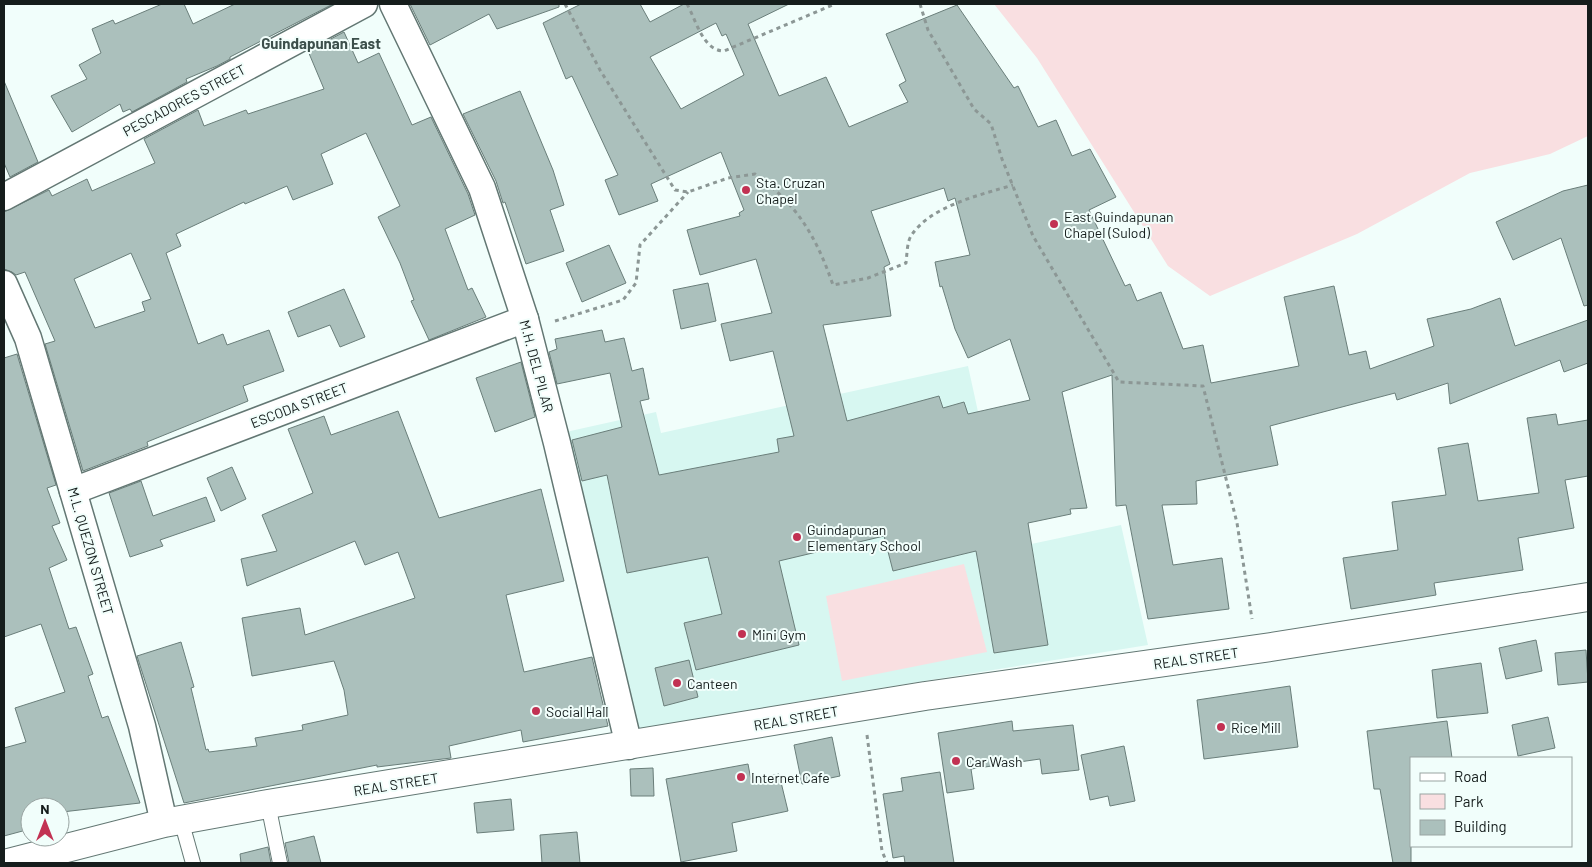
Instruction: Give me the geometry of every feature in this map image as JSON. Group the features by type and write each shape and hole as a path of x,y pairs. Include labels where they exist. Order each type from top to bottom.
{"main road":[{"name":"REAL STREET","path":"8,863 172,821 268,804 864,707 1260,649 1588,597"}],"street":[{"name":"PESCADORES STREET","path":"4,197 364,4"},
{"name":"M.H. DEL PILAR","path":"394,4 482,188 527,324 629,746"},
{"name":"M.L. QUEZON STREET","path":"4,284 28,338 142,726 172,821"},
{"name":"ESCODA STREET","path":"73,491 527,324"}],"lane":[{"path":"268,804 280,863"},
{"path":"172,821 193,863"}],"path":[{"path":"565,4 600,70 675,190 688,192 728,178 754,174 776,190 797,211 824,260 833,285 868,278 906,263 910,237 933,215 967,199 1013,185"},
{"path":"687,4 708,45 715,51 724,51 835,4"},
{"path":"920,4 928,30 974,108 991,124 1033,236 1119,382 1203,386 1237,523 1248,608 1260,649"},
{"path":"527,324 623,300 636,283 640,245 688,192"},
{"path":"864,707 882,851 887,863"}],"shaded area":[{"name":"Guindapunan Elementary School","path":"968,366 1008,549 1121,525 1148,645 837,695 632,731 566,432 656,412 661,433"}],"green space":[{"path":"994,4 1588,4 1588,136 1550,154 1470,173 1357,234 1210,296 1168,266 1037,58"},
{"path":"964,564 987,652 842,681 826,596"}],"building":[{"path":"162,4 184,4 193,24 235,4 333,4 230,57 230,59 217,66 186,79 187,82 132,112 130,109 123,112 120,104 72,132 51,96 87,79 79,65 101,53 92,29 113,20 115,24"},
{"path":"410,4 559,4 559,7 497,29 489,14 430,45"},
{"path":"581,4 640,4 650,22 684,4 789,4 748,24 779,96 826,77 849,127 908,102 899,85 906,81 886,34 957,5 1014,88 1018,86 1038,127 1056,120 1072,156 1090,149 1116,197 1089,210 1125,286 1130,284 1137,301 1161,292 1183,349 1203,345 1211,383 1299,366 1284,297 1334,286 1349,355 1366,351 1370,369 1434,346 1427,319 1471,309 1500,298 1515,346 1588,320 1588,363 1564,372 1560,360 1450,404 1448,383 1397,400 1395,393 1270,426 1278,465 1196,481 1197,504 1162,505 1173,565 1222,558 1229,609 1148,619 1126,505 1116,506 1112,375 1062,392 1087,508 1070,509 1071,514 1028,523 1048,645 994,653 976,551 893,571 884,536 779,561 799,645 696,670 684,623 722,614 708,557 627,573 607,475 582,481 572,440 622,427 610,373 557,384 549,352 557,349 555,339 602,330 605,342 624,338 632,371 643,368 649,399 640,401 659,475 779,452 777,439 794,436 773,351 730,361 721,324 772,313 756,259 700,275 687,230 740,216 739,213 744,210 721,152 651,184 658,201 619,215 605,180 618,175 572,76 566,79 543,23","holes":["716,23 722,36 726,34 744,75 681,109 650,57","944,188 948,201 955,198 970,255 935,262 940,287 942,286 955,329 968,358 1010,339 1030,400 968,414 964,402 943,408 939,396 847,421 823,325 891,316 884,267 890,264 871,211"]},
{"path":"344,32 358,63 379,53 412,125 431,117 468,194 475,215 445,229 468,290 472,288 486,317 429,340 411,301 414,300 400,263 378,217 400,206 366,133 321,154 333,184 293,200 287,186 245,204 244,202 176,234 181,246 166,253 198,344 223,334 227,345 269,330 284,371 243,386 248,401 147,442 148,446 83,471 45,344 55,341 25,272 16,275 4,269 4,212 49,190 52,196 87,179 92,191 155,163 144,139 198,110 204,126 246,110 248,114 324,89 308,51","holes":["131,253 151,299 142,302 145,311 95,328 74,279"]},
{"path":"4,81 38,162 10,177 4,163"},
{"path":"520,91 553,170 564,205 550,210 564,251 526,264 505,202 503,203 496,181 463,114"},
{"path":"1588,185 1588,305 1584,306 1561,238 1513,260 1496,222 1563,191"},
{"path":"609,245 626,283 582,302 566,263"},
{"path":"708,283 716,321 681,329 673,290"},
{"path":"344,289 365,337 340,347 330,325 298,337 288,312"},
{"path":"17,354 56,485 47,488 60,523 52,526 67,560 49,568 69,629 76,627 93,674 88,676 102,718 108,716 140,803 70,811 70,797 20,797 20,832 4,836 4,748 26,742 15,708 65,692 41,624 4,637 4,358"},
{"path":"521,362 535,417 495,432 476,378"},
{"path":"398,411 439,518 541,489 564,581 506,595 524,672 592,657 608,726 523,742 521,730 449,746 451,758 377,767 377,765 184,803 137,656 181,642 194,687 191,688 206,750 208,749 209,752 257,746 255,738 303,730 302,725 348,715 344,690 334,661 252,676 242,618 300,608 305,635 415,598 398,552 365,565 355,541 247,586 241,559 277,551 262,515 313,493 288,429 324,416 331,435"},
{"path":"1556,414 1558,425 1588,420 1588,476 1565,480 1574,528 1518,538 1523,570 1434,583 1436,595 1351,609 1343,558 1398,550 1392,502 1446,495 1438,448 1468,443 1478,501 1539,493 1527,418"},
{"path":"232,467 246,499 221,511 207,478"},
{"path":"141,481 153,516 206,497 215,521 160,540 163,546 130,557 109,493"},
{"path":"1536,640 1542,671 1506,679 1499,648"},
{"path":"1586,650 1588,682 1558,685 1555,653"},
{"name":"Canteen","path":"689,660 698,697 664,706 655,668"},
{"path":"1481,663 1488,713 1437,718 1432,670"},
{"path":"1290,686 1298,747 1204,759 1197,700"},
{"path":"1548,717 1555,748 1518,756 1512,725"},
{"path":"1012,721 1013,731 1073,725 1079,770 1042,774 1040,759 971,769 974,789 947,793 938,733"},
{"path":"1447,721 1452,757 1410,757 1411,863 1393,863 1380,789 1374,789 1367,731"},
{"path":"832,737 840,776 802,784 794,745"},
{"path":"1124,746 1135,801 1110,806 1108,796 1090,800 1081,755"},
{"path":"748,764 751,780 779,774 788,811 732,823 737,851 681,862 666,779"},
{"path":"653,768 654,796 631,796 630,769"},
{"path":"940,772 954,863 905,863 904,856 893,858 883,794 903,791 901,778"},
{"path":"511,799 514,830 477,833 474,803"},
{"path":"577,832 580,863 542,863 540,835"},
{"path":"314,836 321,863 289,863 285,843"},
{"path":"268,847 271,863 241,863 240,854"}],"place":[{"name":"Sta. Cruzan Chapel","path":"746,190"},
{"name":"East Guindapunan Chapel (Sulod)","path":"1054,224"},
{"name":"Guindapunan Elementary School","path":"797,537"},
{"name":"Mini Gym","path":"742,634"},
{"name":"Canteen","path":"677,683"},
{"name":"Social Hall","path":"536,711"},
{"name":"Rice Mill","path":"1221,727"},
{"name":"Car Wash","path":"956,761"},
{"name":"Internet Cafe","path":"741,777"}],"district":[{"name":"Guindapunan East","path":"321,43"}]}
